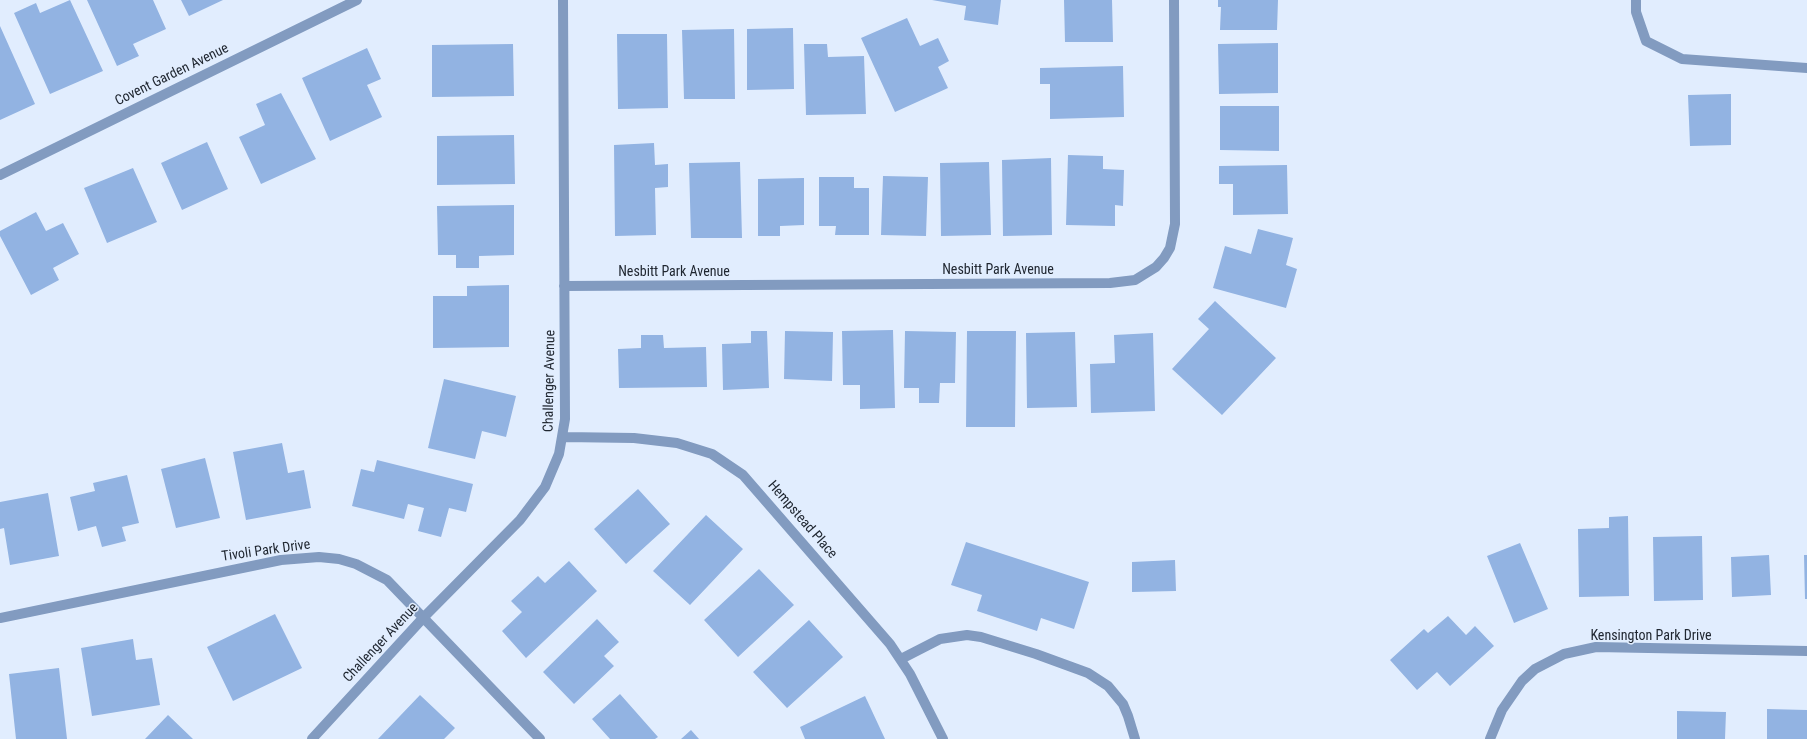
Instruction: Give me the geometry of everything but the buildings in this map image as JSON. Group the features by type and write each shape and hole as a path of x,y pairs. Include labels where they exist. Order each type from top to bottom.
{"street":[{"name":"Covent Garden Avenue","path":"0,175 357,0"},
{"name":"Challenger Avenue","path":"312,739 424,617 520,520 533,504 553,472 564,437 565,419 563,0"},
{"name":"Nesbitt Park Avenue","path":"564,286 1110,283 1135,280 1156,267 1164,258 1170,248 1175,224 1174,0"},
{"path":"1636,0 1636,12 1646,41 1682,59 1807,68"},
{"name":"Hempstead Place","path":"564,437 634,438 677,443 712,454 728,463 743,475 770,505 855,602 901,659 943,739"},
{"name":"Tivoli Park Drive","path":"0,618 281,560 319,557 356,564 387,580 540,739"},
{"path":"901,659 940,640 967,635 993,640 1067,664 1098,678 1116,694 1128,716 1134,739"},
{"name":"Kensington Park Drive","path":"1490,739 1502,710 1522,681 1534,669 1564,654 1596,647 1807,651"}]}
